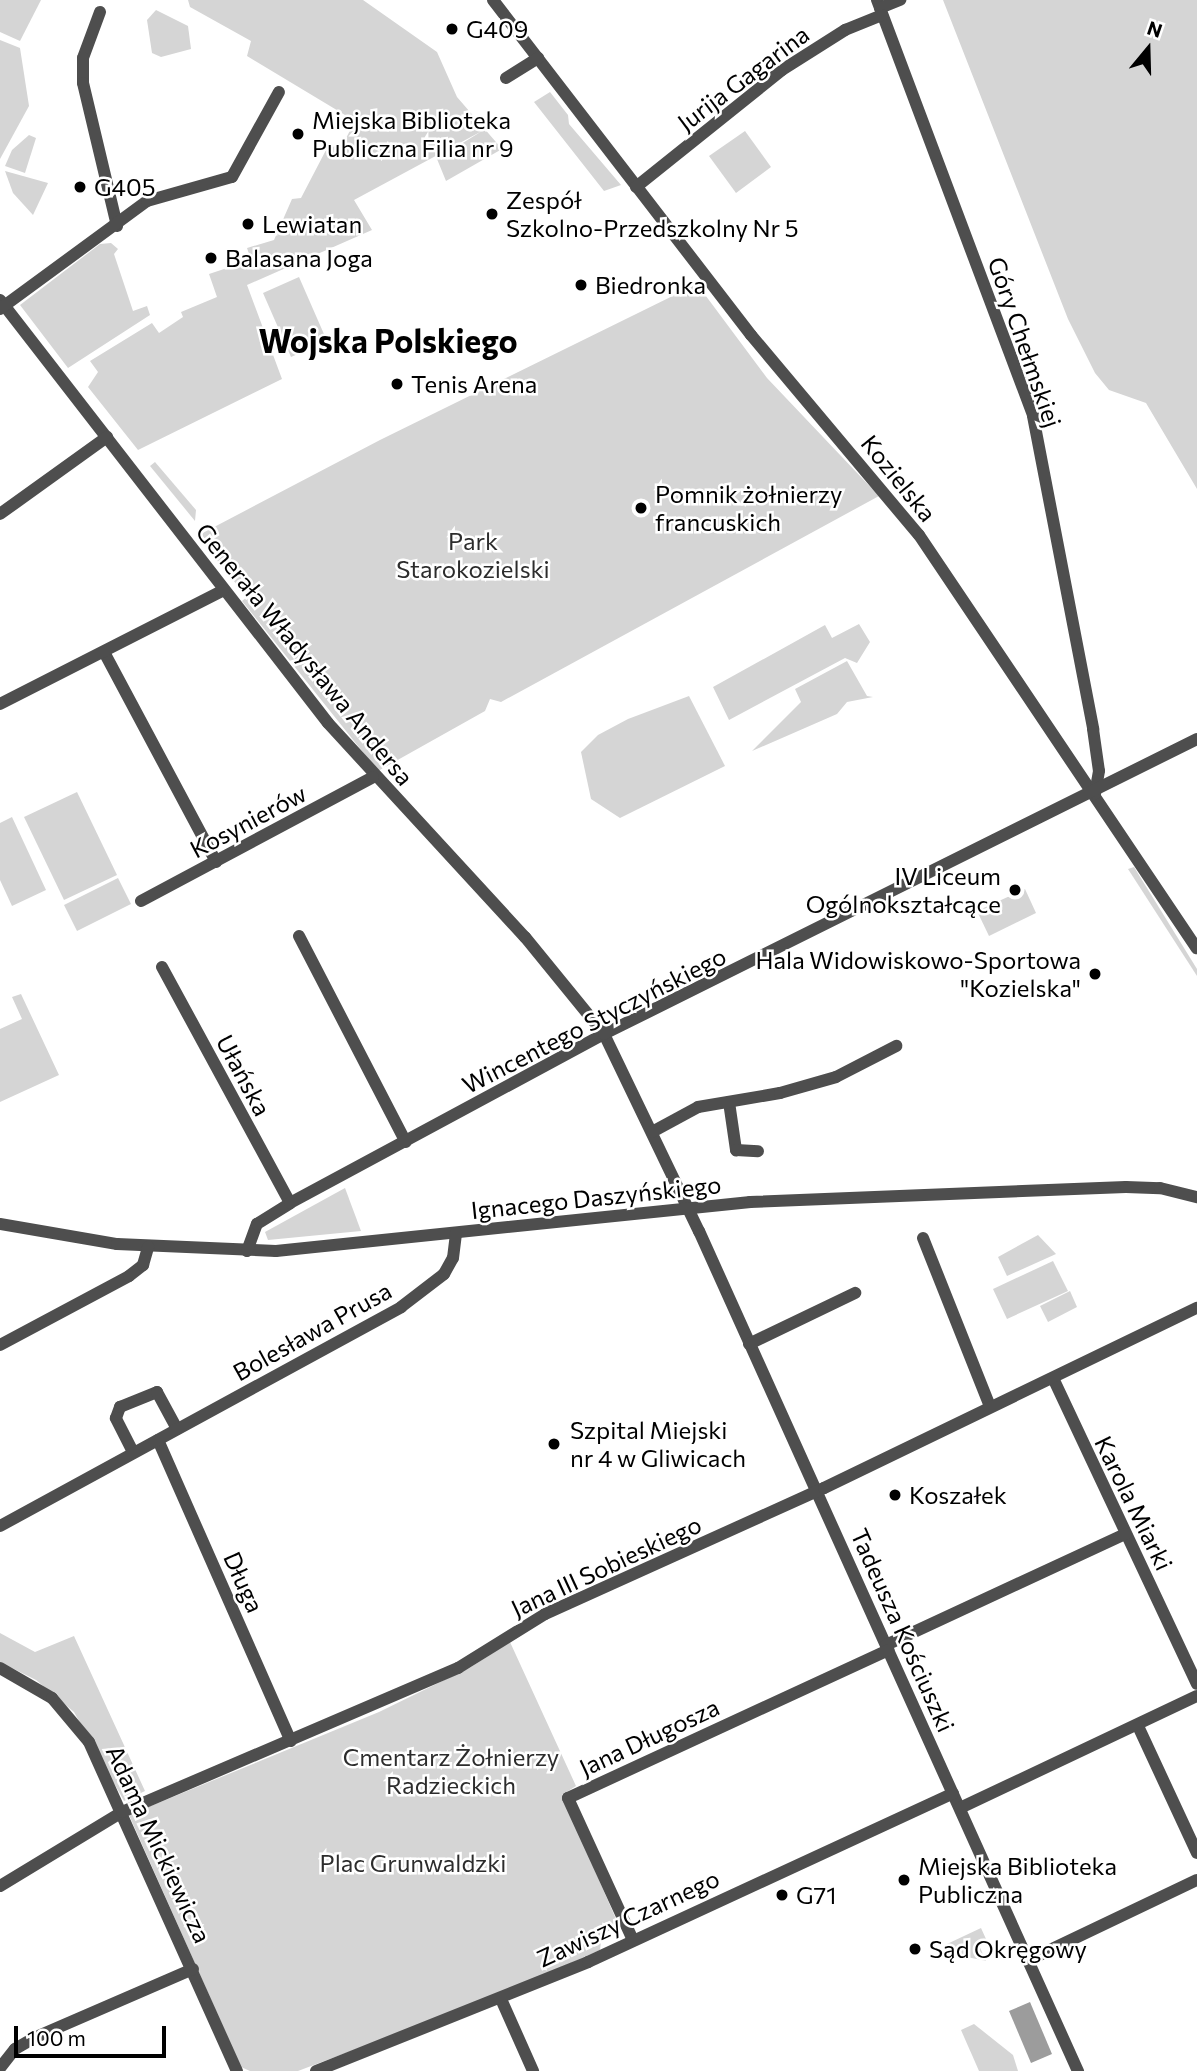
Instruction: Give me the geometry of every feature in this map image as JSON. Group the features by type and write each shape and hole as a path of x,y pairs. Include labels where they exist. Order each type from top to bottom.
{"street":[{"name":"Kozielska","path":"493,0 778,369 913,526 1196,944"},
{"name":"Jurija Gagarina","path":"636,187 782,70 879,8 900,0"},
{"name":"Góry Chełmskiej","path":"879,8 1033,416 1093,729 1099,771 1095,794"},
{"path":"100,12 83,58 83,83 117,226"},
{"path":"506,78 538,58"},
{"path":"1,305 35,278 117,226 148,201 232,177 279,92"},
{"name":"Generała Władysława Andersa","path":"1,305 373,777 525,937 604,1034 688,1208"},
{"path":"0,514 107,437"},
{"path":"0,704 224,590"},
{"path":"104,652 216,862"},
{"name":"Wincentego Styczyńskiego","path":"247,1251 257,1224 289,1203 604,1034 1095,794 1197,740"},
{"name":"Kosynierów","path":"141,901 373,777"},
{"path":"299,936 406,1142"},
{"name":"Ułańska","path":"162,967 289,1203"},
{"path":"652,1132 698,1107 835,1077 896,1046"},
{"path":"729,1102 736,1150 758,1152"},
{"name":"Ignacego Daszyńskiego","path":"0,1224 148,1247 247,1251 456,1233 688,1208 1126,1187 1160,1188 1197,1197"},
{"name":"Tadeusza Kościuszki","path":"688,1208 1077,2071"},
{"name":"Bolesława Prusa","path":"0,1526 430,1287 449,1267 456,1233"},
{"path":"923,1238 990,1406"},
{"path":"0,1345 129,1276 143,1265 148,1247"},
{"path":"749,1344 855,1293"},
{"name":"Jana III Sobieskiego","path":"0,1886 122,1811 458,1668 545,1614 817,1492 1197,1308"},
{"name":"Karola Miarki","path":"1053,1378 1197,1684"},
{"path":"133,1452 116,1418 120,1407 157,1392 177,1429"},
{"name":"Długa","path":"158,1440 291,1741"},
{"path":"887,1647 1125,1534"},
{"name":"Jana Długosza","path":"632,1938 568,1798 887,1647"},
{"name":"Adama Mickiewicza","path":"0,1668 52,1698 79,1726 122,1811 237,2071"},
{"path":"960,1808 1197,1696"},
{"path":"1138,1726 1197,1853"},
{"name":"Zawiszy Czarnego","path":"316,2071 501,1999 953,1793"},
{"path":"1029,1961 1197,1880"},
{"path":"0,2068 10,2053 36,2037 193,1969"},
{"path":"501,1999 533,2071"}],"green space":[{"path":"0,0 41,0 20,41 0,32"},
{"path":"188,0 363,0 437,52 457,97 502,149 446,181 437,159 482,131 354,200 372,230 247,285 282,379 138,450 88,387 98,372 90,361 152,323 159,333 183,317 181,312 217,297 209,274 251,260 247,248 274,240 292,199 301,198 326,150 344,142 355,121 247,56 251,41 190,7"},
{"path":"943,0 1197,0 1197,489 1146,403 1109,390 1095,373 1068,319"},
{"path":"156,10 188,26 191,49 161,57 152,53 147,20"},
{"path":"0,40 20,48 29,106 0,159"},
{"path":"550,92 568,115 569,124 621,185 604,191 534,102"},
{"path":"745,131 771,167 736,193 709,156"},
{"path":"29,135 36,138 25,173 5,166 12,150"},
{"path":"5,171 48,183 33,215 13,193"},
{"path":"111,243 118,249 114,254 133,311 147,306 150,315 68,368 20,305 100,244"},
{"path":"299,277 327,341 291,357 263,293"},
{"name":"Park Starokozielski","path":"697,284 767,378 879,496 501,702 490,699 485,711 378,771 242,601 247,597 197,536 380,440"},
{"path":"155,462 196,510 195,521 150,466"},
{"path":"859,624 870,642 857,663 845,658 729,720 713,687 825,625 832,638"},
{"path":"847,661 867,696 873,697 847,702 837,714 752,751 801,702 795,689"},
{"path":"689,696 725,766 620,818 591,799 581,752 598,735 628,719"},
{"path":"77,792 117,875 64,900 24,817"},
{"path":"12,817 46,890 12,906 0,880 0,823"},
{"path":"1134,867 1197,969 1197,976 1128,869"},
{"path":"118,878 131,904 77,931 64,905"},
{"path":"1025,889 1036,913 989,936 977,911"},
{"path":"21,994 59,1075 0,1102 0,1029 22,1019 12,997"},
{"path":"345,1188 361,1231 268,1240 265,1232"},
{"path":"1038,1235 1056,1254 1007,1276 998,1257"},
{"path":"1053,1261 1068,1291 1007,1319 993,1289"},
{"path":"1070,1291 1077,1307 1048,1322 1040,1306"},
{"path":"0,1633 35,1652 74,1636 145,1791 124,1801 74,1712 36,1680 0,1662"},
{"name":"Plac Grunwaldzki","path":"510,1642 576,1786 562,1795 619,1926 602,1934 600,1950 499,1995 298,2071 250,2071 241,2067 129,1815 379,1712 471,1667"},
{"path":"981,1928 986,1939 978,1943 986,1961 943,1952 947,1944"},
{"path":"974,2024 1013,2055 1018,2071 979,2071 961,2030"}],"shaded area":[{"path":"1030,2002 1052,2054 1031,2063 1009,2011"}],"place":[{"name":"G409","path":"452,29"},
{"name":"Miejska Biblioteka Publiczna Filia nr 9","path":"298,134"},
{"name":"G405","path":"80,187"},
{"name":"Zespół Szkolno-Przedszkolny Nr 5","path":"492,214"},
{"name":"Lewiatan","path":"248,224"},
{"name":"Balasana Joga","path":"211,258"},
{"name":"Biedronka","path":"581,285"},
{"name":"Tenis Arena","path":"397,384"},
{"name":"Pomnik żołnierzy francuskich","path":"641,508"},
{"name":"IV Liceum Ogólnokształcące","path":"1015,890"},
{"name":"Hala Widowiskowo-Sportowa \"Kozielska\"","path":"1095,974"},
{"name":"Szpital Miejski nr 4 w Gliwicach","path":"554,1444"},
{"name":"Koszałek","path":"895,1495"},
{"name":"Miejska Biblioteka Publiczna","path":"904,1880"},
{"name":"G71","path":"782,1895"},
{"name":"Sąd Okręgowy","path":"915,1949"}],"district":[{"name":"Wojska Polskiego","path":"388,340"}],"park label":[{"name":"Cmentarz Żołnierzy Radzieckich","path":"451,1771"}]}
